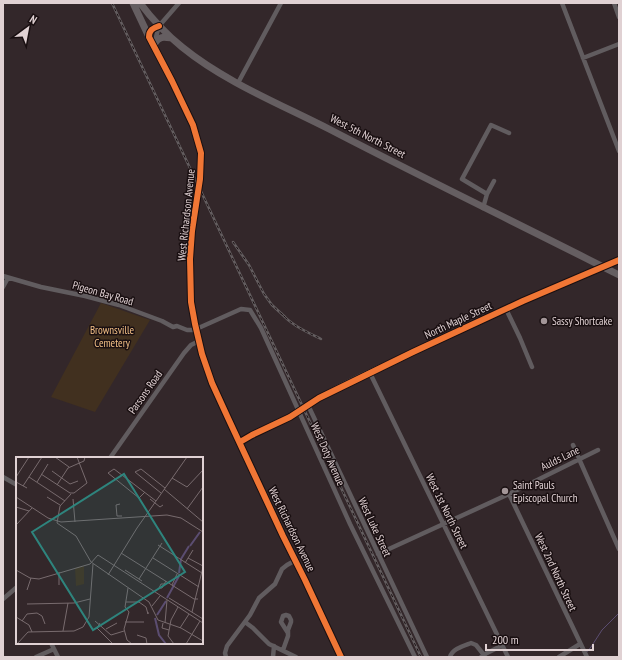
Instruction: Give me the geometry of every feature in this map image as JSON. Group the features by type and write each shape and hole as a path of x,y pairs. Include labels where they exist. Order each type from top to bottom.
{"main road":[{"path":"133,3 149,37"},
{"name":"West 5th North Street","path":"140,3 172,38 201,61 226,77 483,208 619,275"},
{"path":"155,43 158,39 164,37 172,38"}],"street":[{"path":"155,43 160,26 179,3"},
{"path":"238,83 281,3"},
{"path":"562,3 619,151"},
{"path":"614,3 619,17"},
{"path":"149,37 149,32 151,30 160,26"},
{"name":"West Richardson Avenue","path":"149,37 193,125 201,153 200,179 192,231 190,259 191,302 202,354 212,383 341,657"},
{"name":"West Richardson Avenue","path":"155,43 158,54"},
{"path":"583,58 619,44"},
{"path":"487,194 462,180 491,125 509,133"},
{"path":"483,208 487,194 494,182"},
{"name":"North Maple Street","path":"308,405 370,372 506,309 619,260"},
{"name":"Pigeon Bay Road","path":"3,276 119,305 162,321 173,327 177,326 187,330 196,329"},
{"path":"3,287 8,278"},
{"name":"West Doty Avenue","path":"196,329 241,309 250,310 261,328 350,524 415,657"},
{"path":"506,309 532,367"},
{"name":"Parsons Road","path":"111,457 184,353 191,345 199,341"},
{"name":"West 1st North Street","path":"370,372 508,657"},
{"path":"240,442 290,417 308,405"},
{"name":"West Luke Street","path":"308,405 427,657"},
{"path":"573,445 619,549"},
{"name":"Aulds Lane","path":"378,554 509,494 598,450"},
{"path":"3,477 16,484"},
{"name":"West 2nd North Street","path":"509,494 587,657"},
{"path":"226,657 225,653 227,646 245,622 259,598 275,584 282,569 296,560"},
{"path":"3,599 16,588"},
{"path":"245,622 267,642 283,650 289,656 296,657"},
{"path":"283,650 288,633"},
{"path":"450,657 450,654 455,650 471,643 476,645 483,656 503,645"},
{"path":"52,644 58,657"},
{"path":"559,657 580,644"},
{"path":"273,657 274,646"},
{"path":"36,657 54,649"}],"green space":[{"name":"Brownsville Cemetery","path":"101,303 150,320 95,412 51,397"}],"waterway":[{"path":"586,653 602,630 619,613"}],"railway":[{"path":"112,3 421,657"},
{"path":"233,242 249,265 264,294 272,305 285,317"},
{"path":"281,313 294,325 321,339"}],"cycle path":[{"path":"159,26 152,30 149,37 193,125 201,153 200,179 192,231 190,259 191,302 202,354 212,383 228,418 341,657"},
{"path":"240,442 290,417 319,398 413,352 523,301 619,260"}],"place":[{"name":"Sassy Shortcake","path":"544,321"},
{"name":"Saint Pauls Episcopal Church","path":"505,491"}]}
